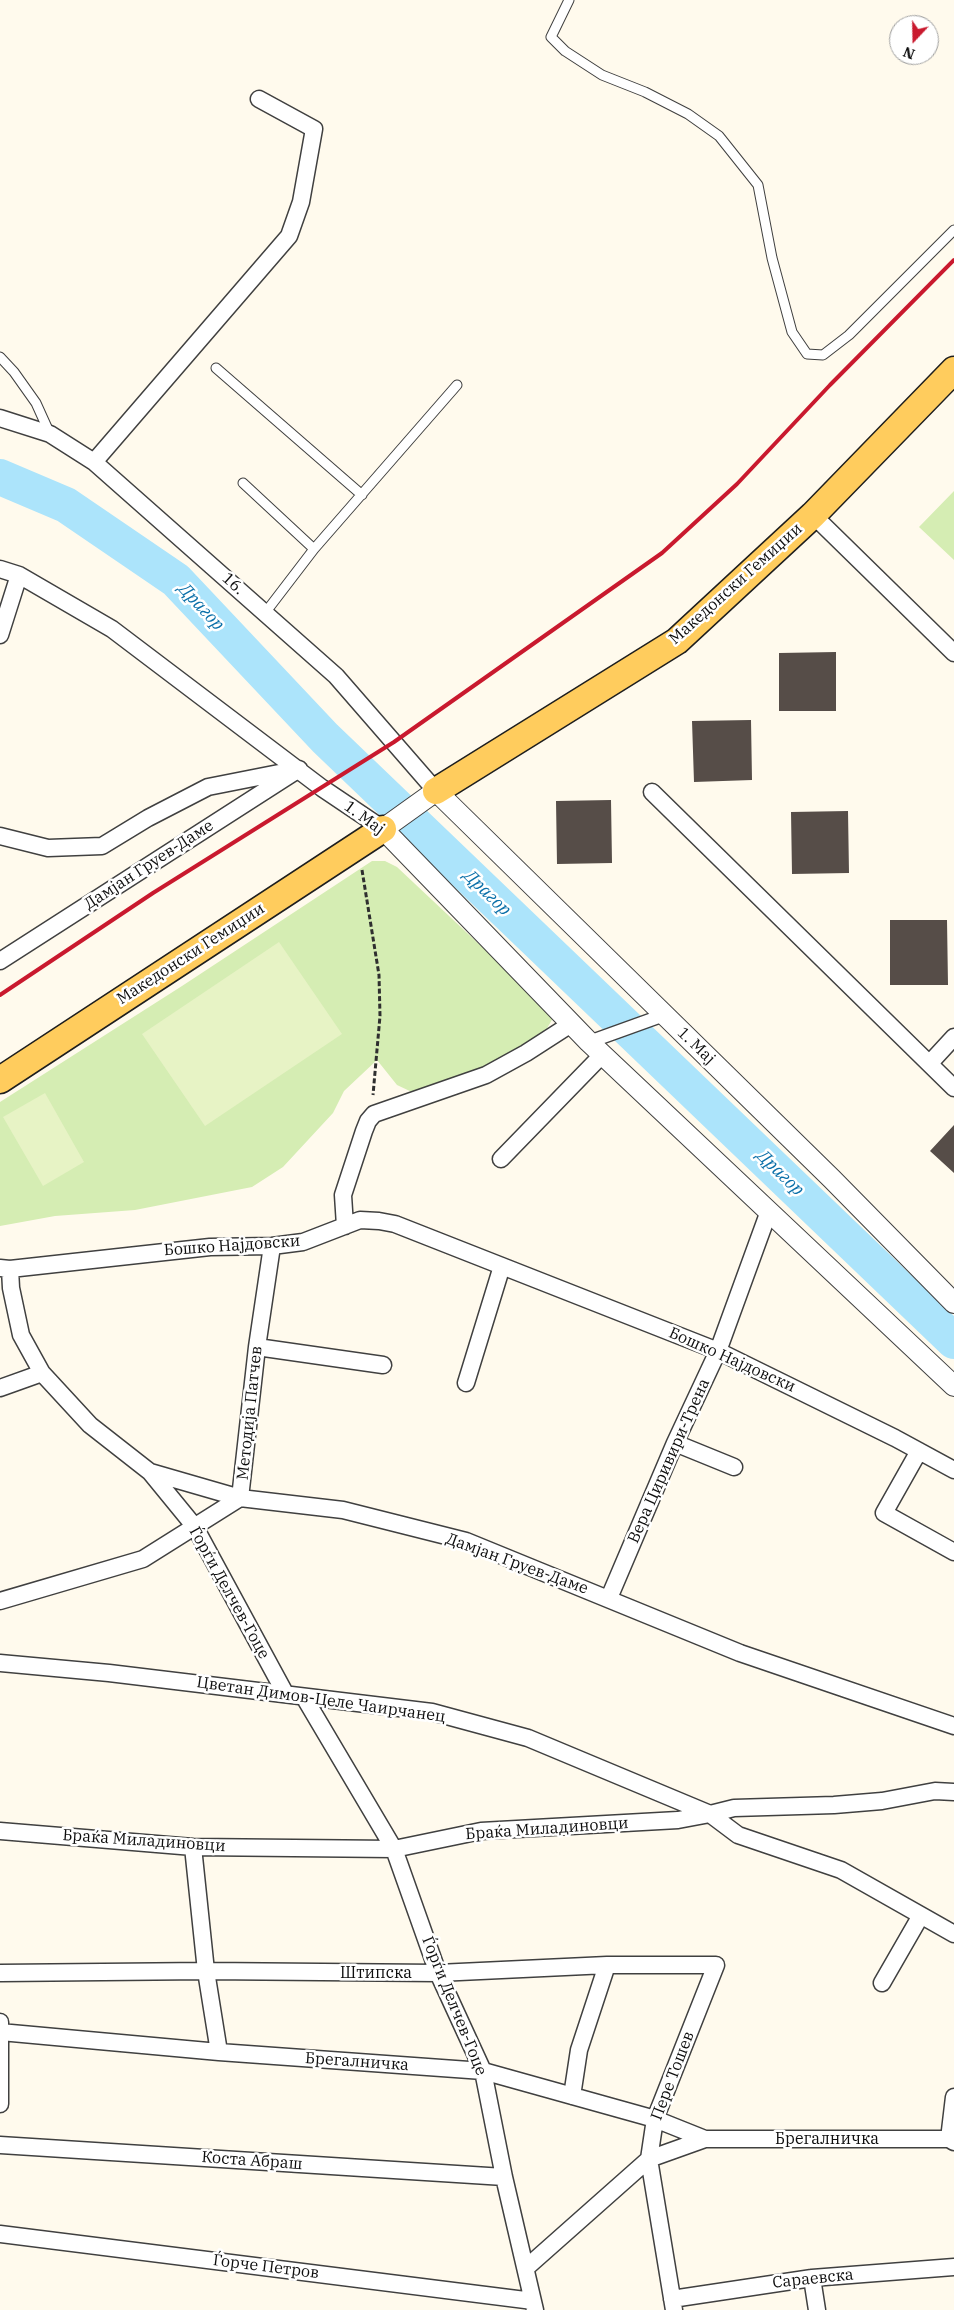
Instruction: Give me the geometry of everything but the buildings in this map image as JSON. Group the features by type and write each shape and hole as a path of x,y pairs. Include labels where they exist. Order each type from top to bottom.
{"main road":[{"name":"Македонски Гемиџии","path":"436,791 677,641 813,514 954,370"},
{"name":"Македонски Гемиџии","path":"0,1080 382,829"}],"street":[{"path":"94,462 289,236 301,202 314,129 259,99"},
{"name":"16.","path":"0,418 50,434 94,462 336,676 436,791"},
{"path":"813,514 954,653"},
{"name":"1. Мај","path":"0,569 19,576 112,629 322,788 382,829 571,1024 599,1044 768,1211 954,1386"},
{"path":"0,635 19,576"},
{"path":"0,836 48,848 102,846 148,818 208,788 299,769"},
{"name":"Дамјан Груев-Даме","path":"0,961 299,769"},
{"path":"382,829 436,791"},
{"name":"1. Мај","path":"436,791 657,1017 832,1179 954,1303"},
{"path":"652,792 954,1088"},
{"path":"502,1159 599,1044 657,1017"},
{"path":"345,1226 343,1195 370,1118 380,1111 448,1090 486,1075 526,1053 571,1024"},
{"path":"930,1063 954,1037"},
{"name":"Вера Циривири-Трена","path":"609,1598 675,1442 718,1351 768,1211"},
{"name":"Бошко Најдовски","path":"5,1269 210,1247 272,1246 303,1242 360,1220 395,1224 718,1351 954,1470"},
{"name":"Методија Патчев","path":"0,1601 143,1559 240,1498 257,1347 272,1246"},
{"path":"466,1383 502,1266"},
{"name":"Дамјан Груев-Даме","path":"5,1269 21,1335 42,1373 90,1425 150,1472 240,1498 343,1510 466,1542 609,1598 740,1653 954,1726"},
{"path":"257,1347 383,1365"},
{"path":"0,1388 42,1373"},
{"path":"675,1442 734,1467"},
{"path":"919,1451 884,1513 954,1552"},
{"name":"Ѓорѓи Делчев-Гоце","path":"150,1472 195,1527 284,1694"},
{"name":"Цветан Димов-Целе Чаирчанец","path":"0,1663 432,1712 528,1738 710,1814"},
{"name":"Ѓорѓи Делчев-Гоце","path":"304,1697 394,1849 438,1973 483,2071 504,2177 534,2305"},
{"path":"710,1814 734,1808 834,1805 882,1801 935,1791 954,1792"},
{"path":"710,1814 738,1835 841,1870 920,1917 954,1934"},
{"name":"Браќа Миладиновци","path":"0,1831 194,1847 394,1849 481,1832 678,1820 710,1814"},
{"path":"194,1847 206,1972 219,2052"},
{"path":"882,1983 920,1917"},
{"path":"572,2096 580,2050 607,1965"},
{"name":"Штипска","path":"0,1973 438,1973 607,1965 716,1965"},
{"name":"Пере Тошев","path":"673,2304 649,2159 655,2119 716,1965"},
{"path":"0,2028 0,2104"},
{"name":"Брегалничка","path":"0,2028 219,2052 483,2071 655,2119 705,2139"},
{"path":"952,2140 954,2097"},
{"name":"Брегалничка","path":"526,2268 649,2159 705,2139 952,2140"},
{"name":"Коста Абраш","path":"0,2145 504,2177"},
{"name":"Ѓорче Петров","path":"0,2234 534,2305"},
{"name":"Сараевска","path":"673,2304 812,2278 954,2267"},
{"path":"812,2278 817,2310"}],"lane":[{"path":"569,0 551,37 565,51 602,75 645,92 688,114 719,136 758,186 772,258 792,332 807,354 823,355 849,335 954,230"},
{"path":"0,357 14,372 36,403 50,434"},
{"path":"216,368 362,495"},
{"path":"265,612 314,548 457,385"},
{"path":"243,483 314,548"}],"path":[{"path":"358,845 379,976 378,1060 370,1118"}],"green space":[{"path":"954,491 954,560 919,527"},
{"path":"372,861 385,861 397,867 516,979 553,1018 546,1030 520,1048 477,1070 414,1093 397,1085 377,1060 344,1091 333,1113 283,1167 252,1187 135,1210 55,1216 0,1226 0,1102 182,986"},
{"path":"279,942 342,1034 205,1126 142,1034"},
{"path":"45,1093 84,1162 43,1186 3,1117"}],"waterway":[{"name":"Драгор","path":"0,477 66,505 176,580 325,738 954,1341"}],"railway":[{"path":"0,995 153,893 394,742 662,553 737,484 830,385 954,260"}]}
